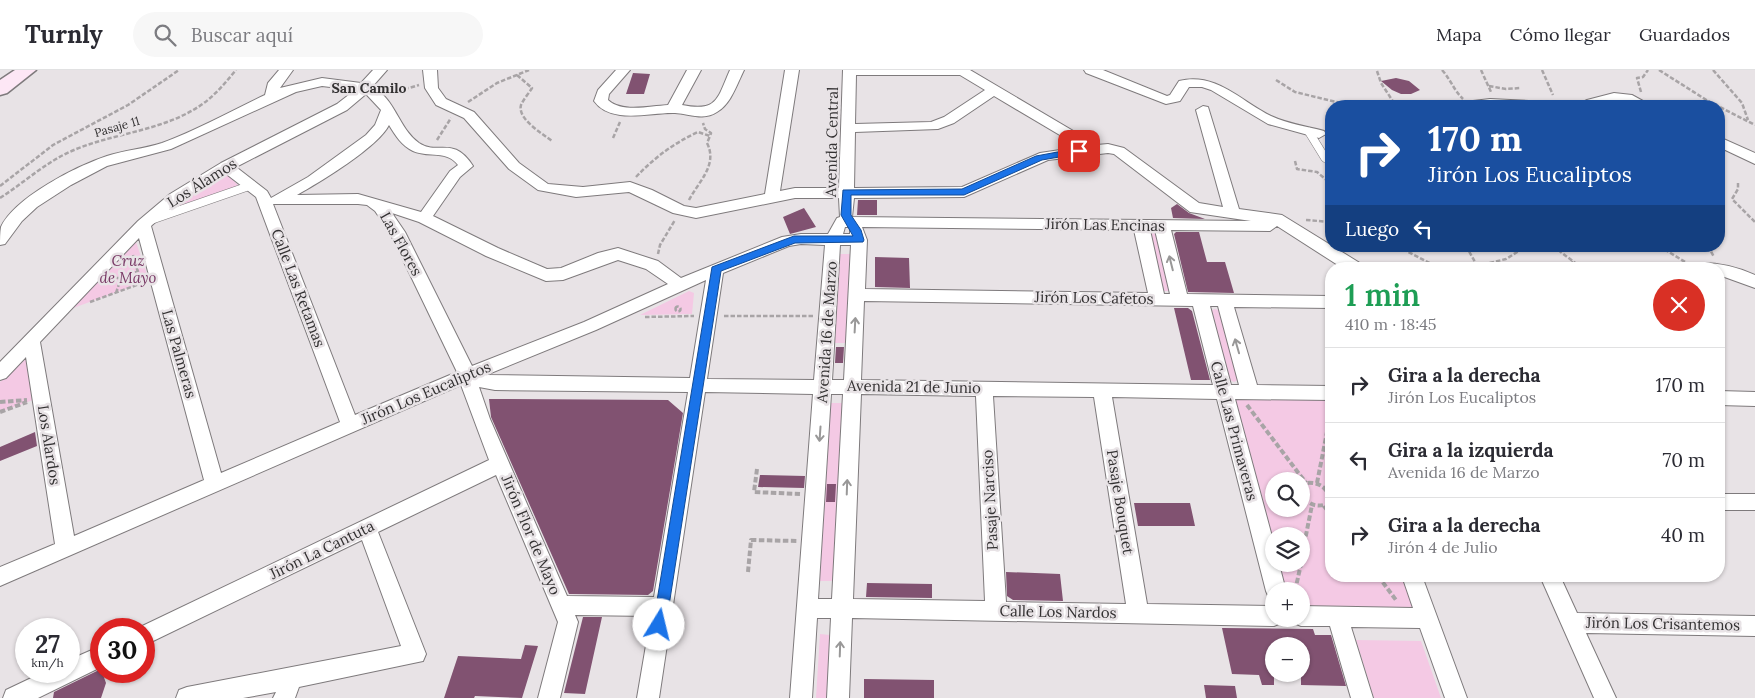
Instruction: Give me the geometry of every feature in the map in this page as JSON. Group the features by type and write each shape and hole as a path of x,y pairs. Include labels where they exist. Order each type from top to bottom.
{"street":[{"path":"0,75 8,70"},
{"path":"0,89 27,70"},
{"path":"272,95 275,83 286,70"},
{"path":"323,81 333,70"},
{"name":"Los Álamos","path":"0,373 145,223 182,192 226,166 342,107 365,89 380,70"},
{"path":"623,70 603,93 601,99 605,106 622,111 673,108 701,113 711,111 719,105 737,70"},
{"path":"673,108 694,70"},
{"path":"772,196 792,70"},
{"path":"1091,70 1166,100 1175,98 1180,88 1186,83 1200,82 1210,84 1264,118 1314,133"},
{"path":"850,71 962,71 1093,149"},
{"name":"Avenida Central","path":"846,220 850,71"},
{"path":"430,76 440,102 472,117 516,168 541,186 557,190 586,192 628,187 684,209 702,212 772,196 795,193 964,192 1044,156 1108,148 1119,151 1154,180 1195,208 1277,219 1321,247"},
{"path":"0,240 23,210 85,171 114,159 170,145 221,123 272,95 323,81 365,89 385,104 395,124 413,145 418,148 454,153 461,158 466,166 455,174 424,218"},
{"path":"848,128 934,126 949,120 994,90"},
{"path":"1602,100 1618,95 1634,100"},
{"path":"271,202 312,180 371,138 381,127 385,104"},
{"path":"1204,110 1232,212"},
{"path":"1725,144 1755,159"},
{"name":"Calle Las Retamas","path":"226,166 271,202 350,425"},
{"name":"Las Flores","path":"271,202 358,199 372,201 380,207 397,232 467,375"},
{"path":"372,201 424,218 484,248 546,275 563,274 604,257 618,254 652,265 670,276 678,285"},
{"name":"Jirón Las Encinas","path":"846,220 1276,227 1291,232 1325,249"},
{"name":"Avenida 16 de Marzo","path":"801,698 833,239 846,220 859,240 838,698"},
{"name":"Las Palmeras","path":"145,223 215,484"},
{"path":"1141,226 1157,299"},
{"path":"1162,226 1180,300"},
{"name":"Jirón Los Eucaliptos","path":"0,577 467,375 583,329 678,285 787,241 859,240"},
{"name":"Jirón Las Encinas","path":"1329,252 1346,262"},
{"path":"648,698 697,384 705,316 716,269"},
{"path":"1725,271 1736,273 1755,282"},
{"name":"Jirón Los Cafetos","path":"857,295 1325,302"},
{"name":"Calle Las Primaveras","path":"1200,300 1274,582"},
{"name":"Calle Las Primaveras","path":"1224,300 1248,398"},
{"name":"Los Alardos","path":"32,342 66,548"},
{"name":"Avenida 21 de Junio","path":"467,375 478,380 495,383 1224,391 1248,398 1325,393"},
{"name":"Jirón Flor de Mayo","path":"467,375 500,464 568,622 550,698"},
{"name":"Pasaje Narciso","path":"984,388 996,611"},
{"name":"Pasaje Bouquet","path":"1102,390 1138,614"},
{"path":"1725,398 1755,399"},
{"name":"Jirón La Cantuta","path":"155,630 500,464"},
{"path":"1725,502 1755,502"},
{"path":"187,698 288,688 415,654 367,528"},
{"path":"1414,582 1456,698"},
{"path":"1553,582 1605,698"},
{"path":"560,605 662,607"},
{"name":"Calle Los Nardos","path":"807,608 1265,616"},
{"path":"1310,616 1427,618"},
{"path":"1338,617 1362,698"},
{"name":"Jirón Los Crisantemos","path":"1571,623 1755,626"},
{"path":"14,698 90,661"}],"lane":[{"path":"1314,133 1325,158"},
{"path":"145,223 252,185"}],"path":[{"path":"0,186 53,145 128,105 179,70"},
{"name":"Pasaje 11","path":"0,198 50,162 73,150 115,135 166,122 192,111 217,92 236,70"},
{"path":"431,149 456,111 481,91 529,70"},
{"path":"1442,70 1450,79 1451,87 1464,100"},
{"path":"1480,70 1488,86 1506,89 1521,88"},
{"path":"1542,70 1557,100"},
{"path":"1637,78 1643,77 1648,70"},
{"path":"1659,70 1708,100"},
{"path":"1713,70 1742,103 1749,121"},
{"path":"1377,71 1381,83 1392,100"},
{"path":"517,75 532,88 521,105 523,116 552,141"},
{"path":"385,104 430,76"},
{"path":"1276,80 1295,92 1328,100"},
{"path":"1725,109 1755,124"},
{"path":"654,261 666,234 684,209 713,160 713,152 707,143 711,132 703,125 701,113"},
{"path":"631,183 658,156 685,138 698,132 710,136"},
{"path":"1295,161 1297,169 1318,172 1325,178"},
{"path":"1738,183 1738,190 1732,199 1755,222"},
{"path":"1310,221 1325,222"},
{"path":"132,251 141,283"},
{"path":"1408,252 1428,262"},
{"path":"1495,262 1516,252"},
{"path":"1561,252 1574,261"},
{"path":"1668,252 1683,262"},
{"path":"107,279 122,278 144,268"},
{"path":"116,292 122,278"},
{"path":"83,304 149,280"},
{"path":"678,312 678,317"},
{"path":"639,317 828,316"},
{"path":"1248,398 1298,472"},
{"path":"0,402 33,400 0,412"},
{"path":"1317,483 1325,442"},
{"path":"757,469 754,492 815,494"},
{"path":"1310,483 1317,483 1325,488"},
{"path":"1308,527 1312,505 1324,506"},
{"path":"748,572 751,540 812,541"},
{"path":"1383,582 1397,600"}],"green space":[{"path":"218,176 229,176 239,186 164,212 180,198"},
{"path":"1150,232 1156,232 1170,291 1163,291"},
{"name":"Cruz de Mayo","path":"134,241 136,242 149,280 68,310"},
{"path":"838,254 852,254 848,343 832,343"},
{"path":"689,291 694,293 692,314 640,315"},
{"path":"1215,309 1221,311 1239,379 1234,382 1228,379 1210,311"},
{"path":"27,358 33,400 0,412 0,382"},
{"path":"1232,397 1325,398 1325,582 1404,582 1414,609 1310,607 1310,582 1282,582 1279,572 1310,572 1310,527 1267,527"},
{"path":"830,403 843,403 834,581 819,581"},
{"path":"820,634 830,635 827,698 816,698"},
{"path":"1356,640 1421,641 1441,698 1374,698"}],"building":[{"path":"633,73 650,74 644,94 626,94"},
{"path":"1396,78 1409,81 1420,90 1411,94 1401,94 1392,90 1381,81"},
{"path":"858,200 877,200 877,215 857,215"},
{"path":"1177,204 1189,213 1205,219 1173,218 1171,208"},
{"path":"804,208 816,227 790,234 783,217"},
{"path":"1176,232 1199,232 1207,262 1225,262 1234,293 1188,292 1174,234"},
{"path":"875,257 909,258 910,288 875,287"},
{"path":"1174,308 1188,308 1192,311 1210,380 1191,380"},
{"path":"836,347 844,347 843,363 835,363"},
{"path":"489,399 668,400 683,413 653,591 648,595 569,594 491,417"},
{"path":"35,432 37,446 0,461 0,447"},
{"path":"760,475 805,476 804,488 758,487"},
{"path":"827,484 836,484 835,502 826,502"},
{"path":"1134,503 1190,503 1195,526 1138,526"},
{"path":"1006,572 1060,574 1063,601 1013,600 1007,596"},
{"path":"867,583 932,584 932,598 866,597"},
{"path":"583,617 602,617 585,694 564,693"},
{"path":"1222,628 1313,629 1315,635 1331,635 1346,686 1301,685 1301,682 1310,682 1310,637 1265,637 1265,682 1274,682 1274,685 1262,685 1259,675 1232,674"},
{"path":"525,645 538,646 522,698 475,696 474,698 444,698 458,656 521,659"},
{"path":"90,674 90,683 106,683 101,698 53,698 54,692 72,683 80,683 80,679"},
{"path":"864,679 934,680 934,698 864,698"},
{"path":"1204,685 1235,686 1237,698 1206,698"}],"district":[{"name":"San Camilo","path":"369,88"}],"route":[{"path":"659,625 716,269 794,239 859,240 856,230 846,215 847,192 964,192 979,187 1044,156 1079,151"}]}
